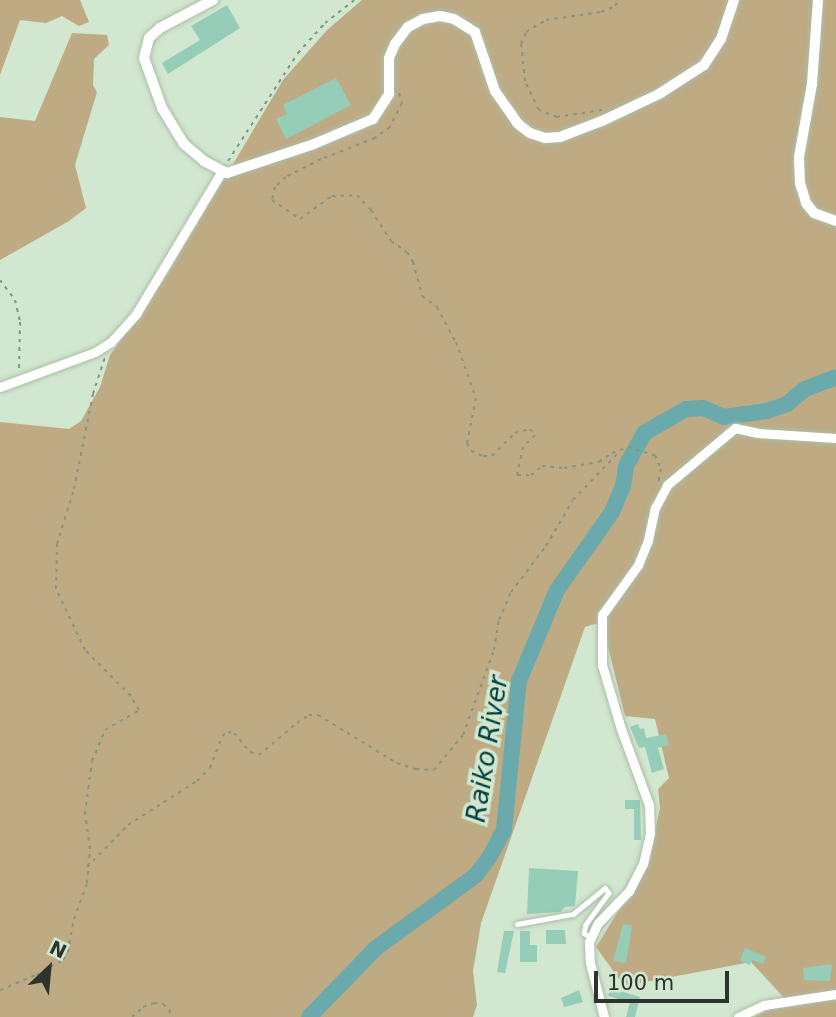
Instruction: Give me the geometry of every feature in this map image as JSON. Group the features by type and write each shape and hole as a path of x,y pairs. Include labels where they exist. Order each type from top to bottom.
{"street":[{"path":"213,0 160,28 149,38 144,58 162,108 184,144 222,171 235,171 282,156 373,119 384,106 389,94 390,58 395,44 408,27 440,16 463,23 475,32 495,92 517,123 530,133 545,138 560,137 611,117 659,94 704,65 721,39 734,0"},
{"path":"818,0 812,84 799,157 800,183 806,203 814,213 836,221"},
{"path":"0,387 85,356 111,342 136,314 222,171"},
{"path":"604,1017 588,952 590,938 598,923 629,891 650,843 649,805 602,665 602,615 638,565 661,494 675,475 735,428 758,433 836,438"},
{"path":"738,1017 764,1005 836,994"}],"lane":[{"path":"517,924 573,914 605,888 609,893 586,925 584,933 590,938"}],"path":[{"path":"222,171 298,53 325,23 354,0"},
{"path":"611,117 603,110 557,117 539,110 525,82 521,44 526,32 546,20 608,10 619,0"},
{"path":"389,83 401,96 402,103 390,127 376,138 286,177 275,187 272,200 300,219 332,196 357,195 371,210 391,241 407,253 413,262 422,296 437,307 459,349 476,398 467,443 471,451 492,456 515,433 530,429 535,435 523,447 516,469 517,475 526,477 542,466 583,466 600,462 621,450 633,448 658,460 660,473 656,491"},
{"path":"0,280 15,300 20,322 22,354 18,380"},
{"path":"0,990 63,960 68,952 74,919 84,897 90,849 85,814 92,761 104,730 139,710 131,696 85,650 59,600 55,582 57,544 78,474 93,394 111,342"},
{"path":"87,867 128,825 197,781 210,768 222,736 228,732 234,733 250,752 259,755 297,723 309,715 318,715 397,763 416,769 434,770 463,735 494,650 499,620 512,593 546,546 573,500 621,450"},
{"path":"132,1017 143,1007 154,1003 163,1004 170,1010 169,1017"}],"shaded area":[{"path":"0,0 80,0 89,22 79,26 62,16 46,23 20,20 0,75"},
{"path":"362,0 836,0 836,1017 754,1017 787,1001 751,962 624,986 596,947 648,863 660,808 658,789 669,778 655,719 625,716 602,622 585,627 481,923 473,971 477,1005 473,1017 0,1017 0,422 69,429 81,421 100,387 110,355 164,280 283,80 327,30"},
{"path":"72,33 107,35 109,45 94,59 93,85 97,92 75,165 86,208 69,221 0,260 0,117 35,121"}],"building":[{"path":"227,5 240,28 168,74 162,63 200,40 191,26"},
{"path":"336,78 351,105 286,139 276,119 287,114 283,105"},
{"path":"638,724 640,729 644,728 646,738 666,734 669,745 658,748 664,769 652,773 645,747 639,748 630,727"},
{"path":"625,800 640,800 641,840 634,840 634,809 625,809"},
{"path":"529,868 578,871 575,906 565,907 560,912 527,914"},
{"path":"623,924 632,926 626,963 613,961"},
{"path":"546,930 565,930 566,944 546,944"},
{"path":"504,931 514,931 505,973 497,972"},
{"path":"520,931 530,931 530,945 537,945 537,962 520,962"},
{"path":"745,948 766,957 763,964 752,960 750,965 740,961"},
{"path":"832,964 830,981 804,980 803,968"},
{"path":"610,988 640,997 635,1017 626,1017 630,1002 608,996"},
{"path":"579,990 583,1002 564,1007 561,998"}],"waterway":[{"name":"Raiko River","path":"309,1017 376,948 476,875 489,858 504,830 519,681 557,590 612,512 623,486 626,466 644,433 686,409 703,408 724,417 767,411 787,404 805,389 836,377"}]}
